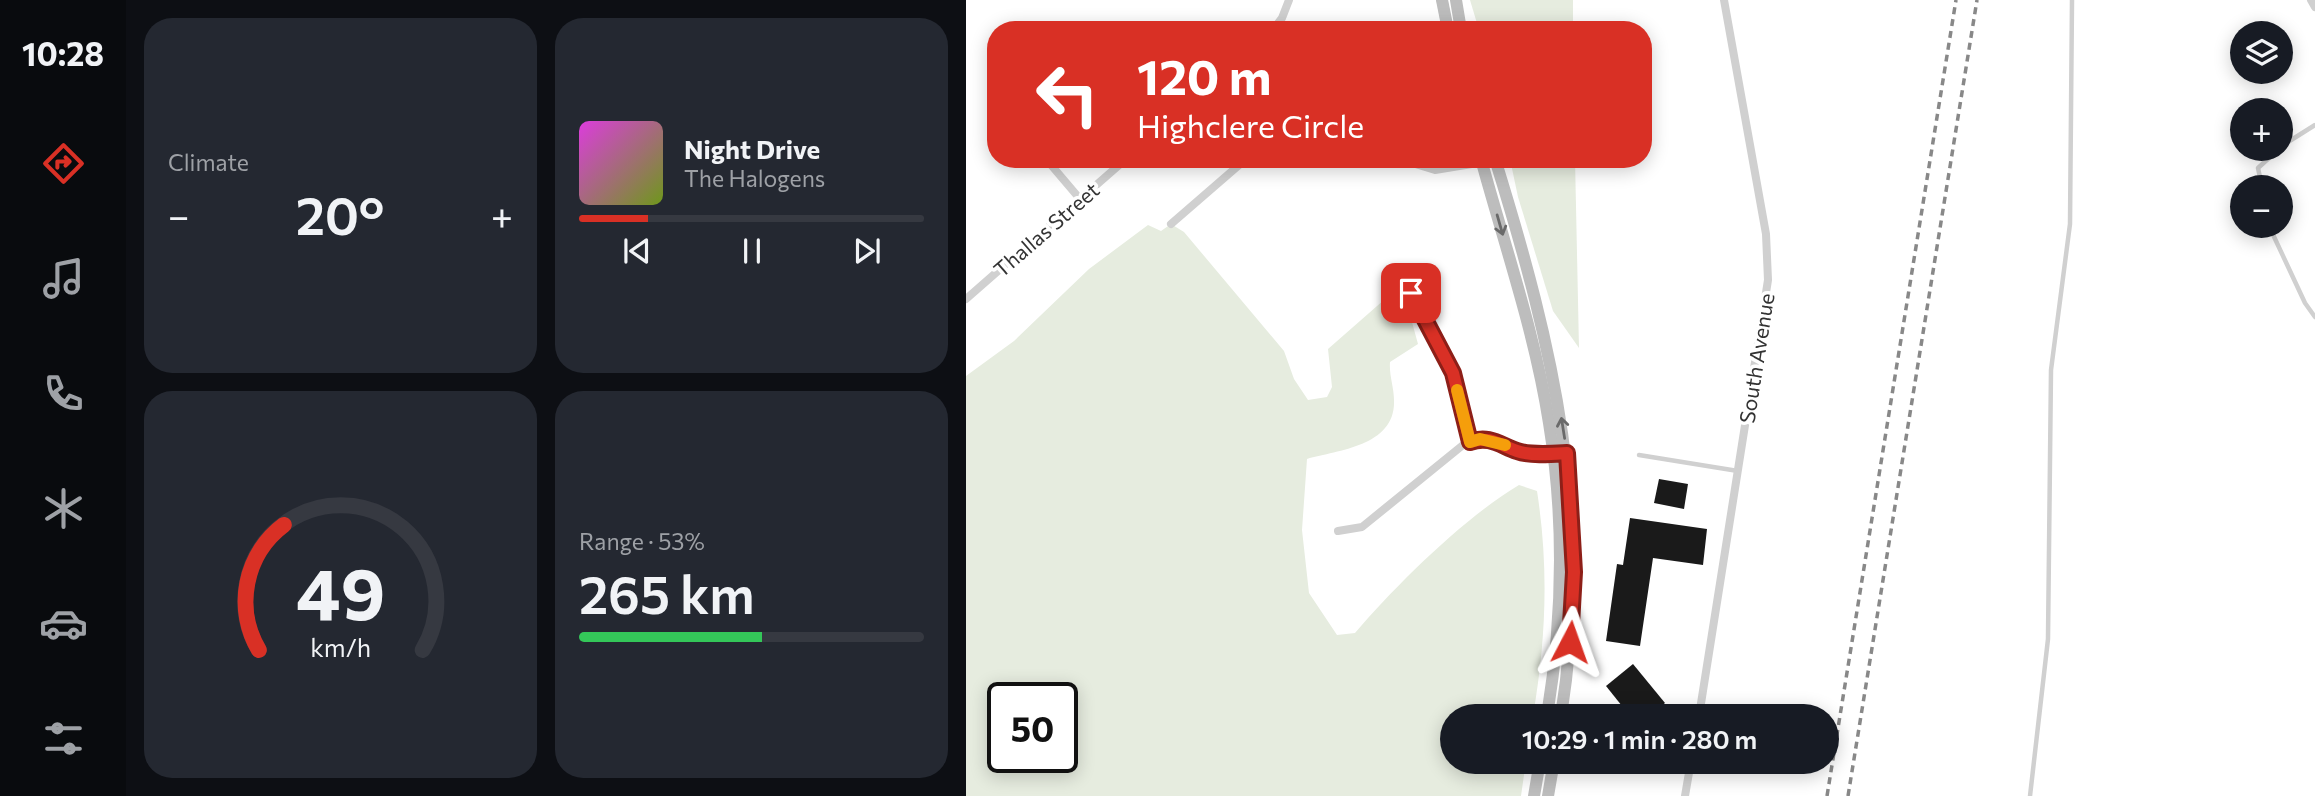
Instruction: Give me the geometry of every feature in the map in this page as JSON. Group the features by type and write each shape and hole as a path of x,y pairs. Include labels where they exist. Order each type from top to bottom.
{"main road":[{"path":"1442,0 1446,21"},
{"path":"1456,0 1460,21"},
{"path":"1484,168 1560,454 1561,559 1556,656 1549,704"},
{"path":"1498,168 1538,307 1560,454 1574,572 1569,663 1563,704"},
{"path":"1534,796 1538,774"},
{"path":"1548,796 1552,774"}],"street":[{"path":"1280,21 1289,0"},
{"name":"South Avenue","path":"1701,704 1768,280 1768,256 1758,184 1724,0"},
{"path":"2311,0 2315,6"},
{"path":"1054,168 1080,199"},
{"name":"Thallas Street","path":"967,297 1116,168"},
{"path":"1171,224 1236,168"},
{"path":"1411,293 1453,373 1470,442"},
{"path":"1338,531 1362,527 1470,442 1480,439 1500,442 1519,452 1560,454"},
{"path":"1685,796 1689,774"}],"lane":[{"path":"2030,796 2048,639 2051,370 2070,224 2072,0"},
{"path":"2293,139 2315,125"},
{"path":"2259,175 2258,168 2266,161"},
{"path":"2275,238 2305,303 2315,317"},
{"path":"1639,455 1738,471"}],"shaded area":[{"path":"1470,0 1573,0 1573,21 1476,21"},
{"path":"1512,168 1575,168 1579,348 1553,311 1518,197"},
{"path":"1171,224 1184,232 1284,351 1294,379 1308,400 1327,397 1332,387 1328,349 1393,292 1407,304 1418,344 1390,362 1394,400 1392,415 1386,427 1376,437 1349,449 1307,459 1302,530 1309,593 1337,635 1355,633 1432,553 1498,499 1519,485 1537,491 1543,548 1544,604 1541,660 1535,704 1440,704 1440,774 1524,774 1521,796 966,796 966,376 1014,341 1089,269 1148,225 1161,231"}],"building":[{"path":"1659,479 1688,484 1684,509 1654,503"},
{"path":"1630,518 1707,529 1703,565 1653,558 1640,646 1606,641 1617,564 1623,565"},
{"path":"1633,664 1665,703 1620,704 1606,686"}],"railway":[{"path":"1827,796 1956,0"},
{"path":"1848,796 1977,0"}],"slow traffic":[{"path":"1457,390 1470,442 1480,439 1505,445"}],"route":[{"path":"1411,293 1453,373 1470,442 1480,439 1500,442 1519,452 1567,453 1574,572 1570,642"}]}
